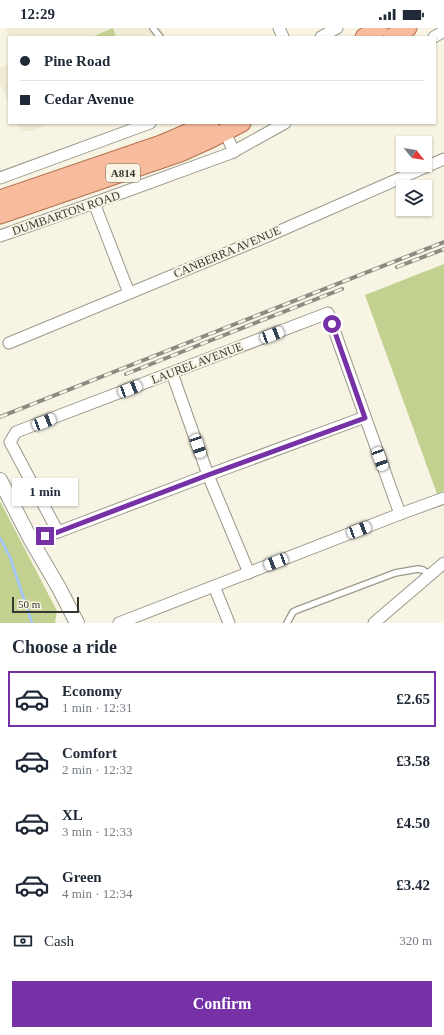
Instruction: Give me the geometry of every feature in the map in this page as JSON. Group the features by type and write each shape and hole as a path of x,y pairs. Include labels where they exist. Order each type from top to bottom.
{"main road":[{"path":"366,36 379,28"},
{"path":"394,36 408,28"},
{"name":"A814","path":"0,199 161,144 208,124"},
{"name":"DUMBARTON ROAD","path":"0,215 174,155 240,124"}],"street":[{"path":"323,36 337,28"},
{"path":"0,178 147,124"},
{"name":"DUMBARTON ROAD","path":"0,236 234,152 283,124"},
{"path":"225,132 234,152"},
{"name":"CANBERRA AVENUE","path":"9,343 275,233 444,159"},
{"path":"94,203 129,293"},
{"name":"LAUREL AVENUE","path":"58,532 10,442 16,432 328,314 365,418"},
{"path":"172,372 208,475 249,572"},
{"path":"31,540 58,532 208,475 365,418 400,514"},
{"path":"0,480 77,623"},
{"path":"119,623 444,498"},
{"path":"374,623 444,563"},
{"path":"214,586 229,623"}],"lane":[{"path":"153,28 159,36"},
{"path":"287,623 293,612 297,610 395,573 418,569 423,570 430,575"}],"shaded area":[{"path":"6,28 161,28 165,36 9,36"},
{"path":"8,64 8,102 0,84 0,68"},
{"path":"18,124 48,124 33,131 21,131"}],"green space":[{"path":"113,28 116,36 94,36"},
{"path":"444,264 444,491 437,494 365,295"},
{"path":"0,501 57,611 55,623 0,623"}],"waterway":[{"path":"0,538 10,557 32,623"}],"railway":[{"path":"0,417 444,242"},
{"path":"397,267 444,249"},
{"path":"126,374 342,289"}],"route":[{"path":"45,536 365,418 332,324"}]}
